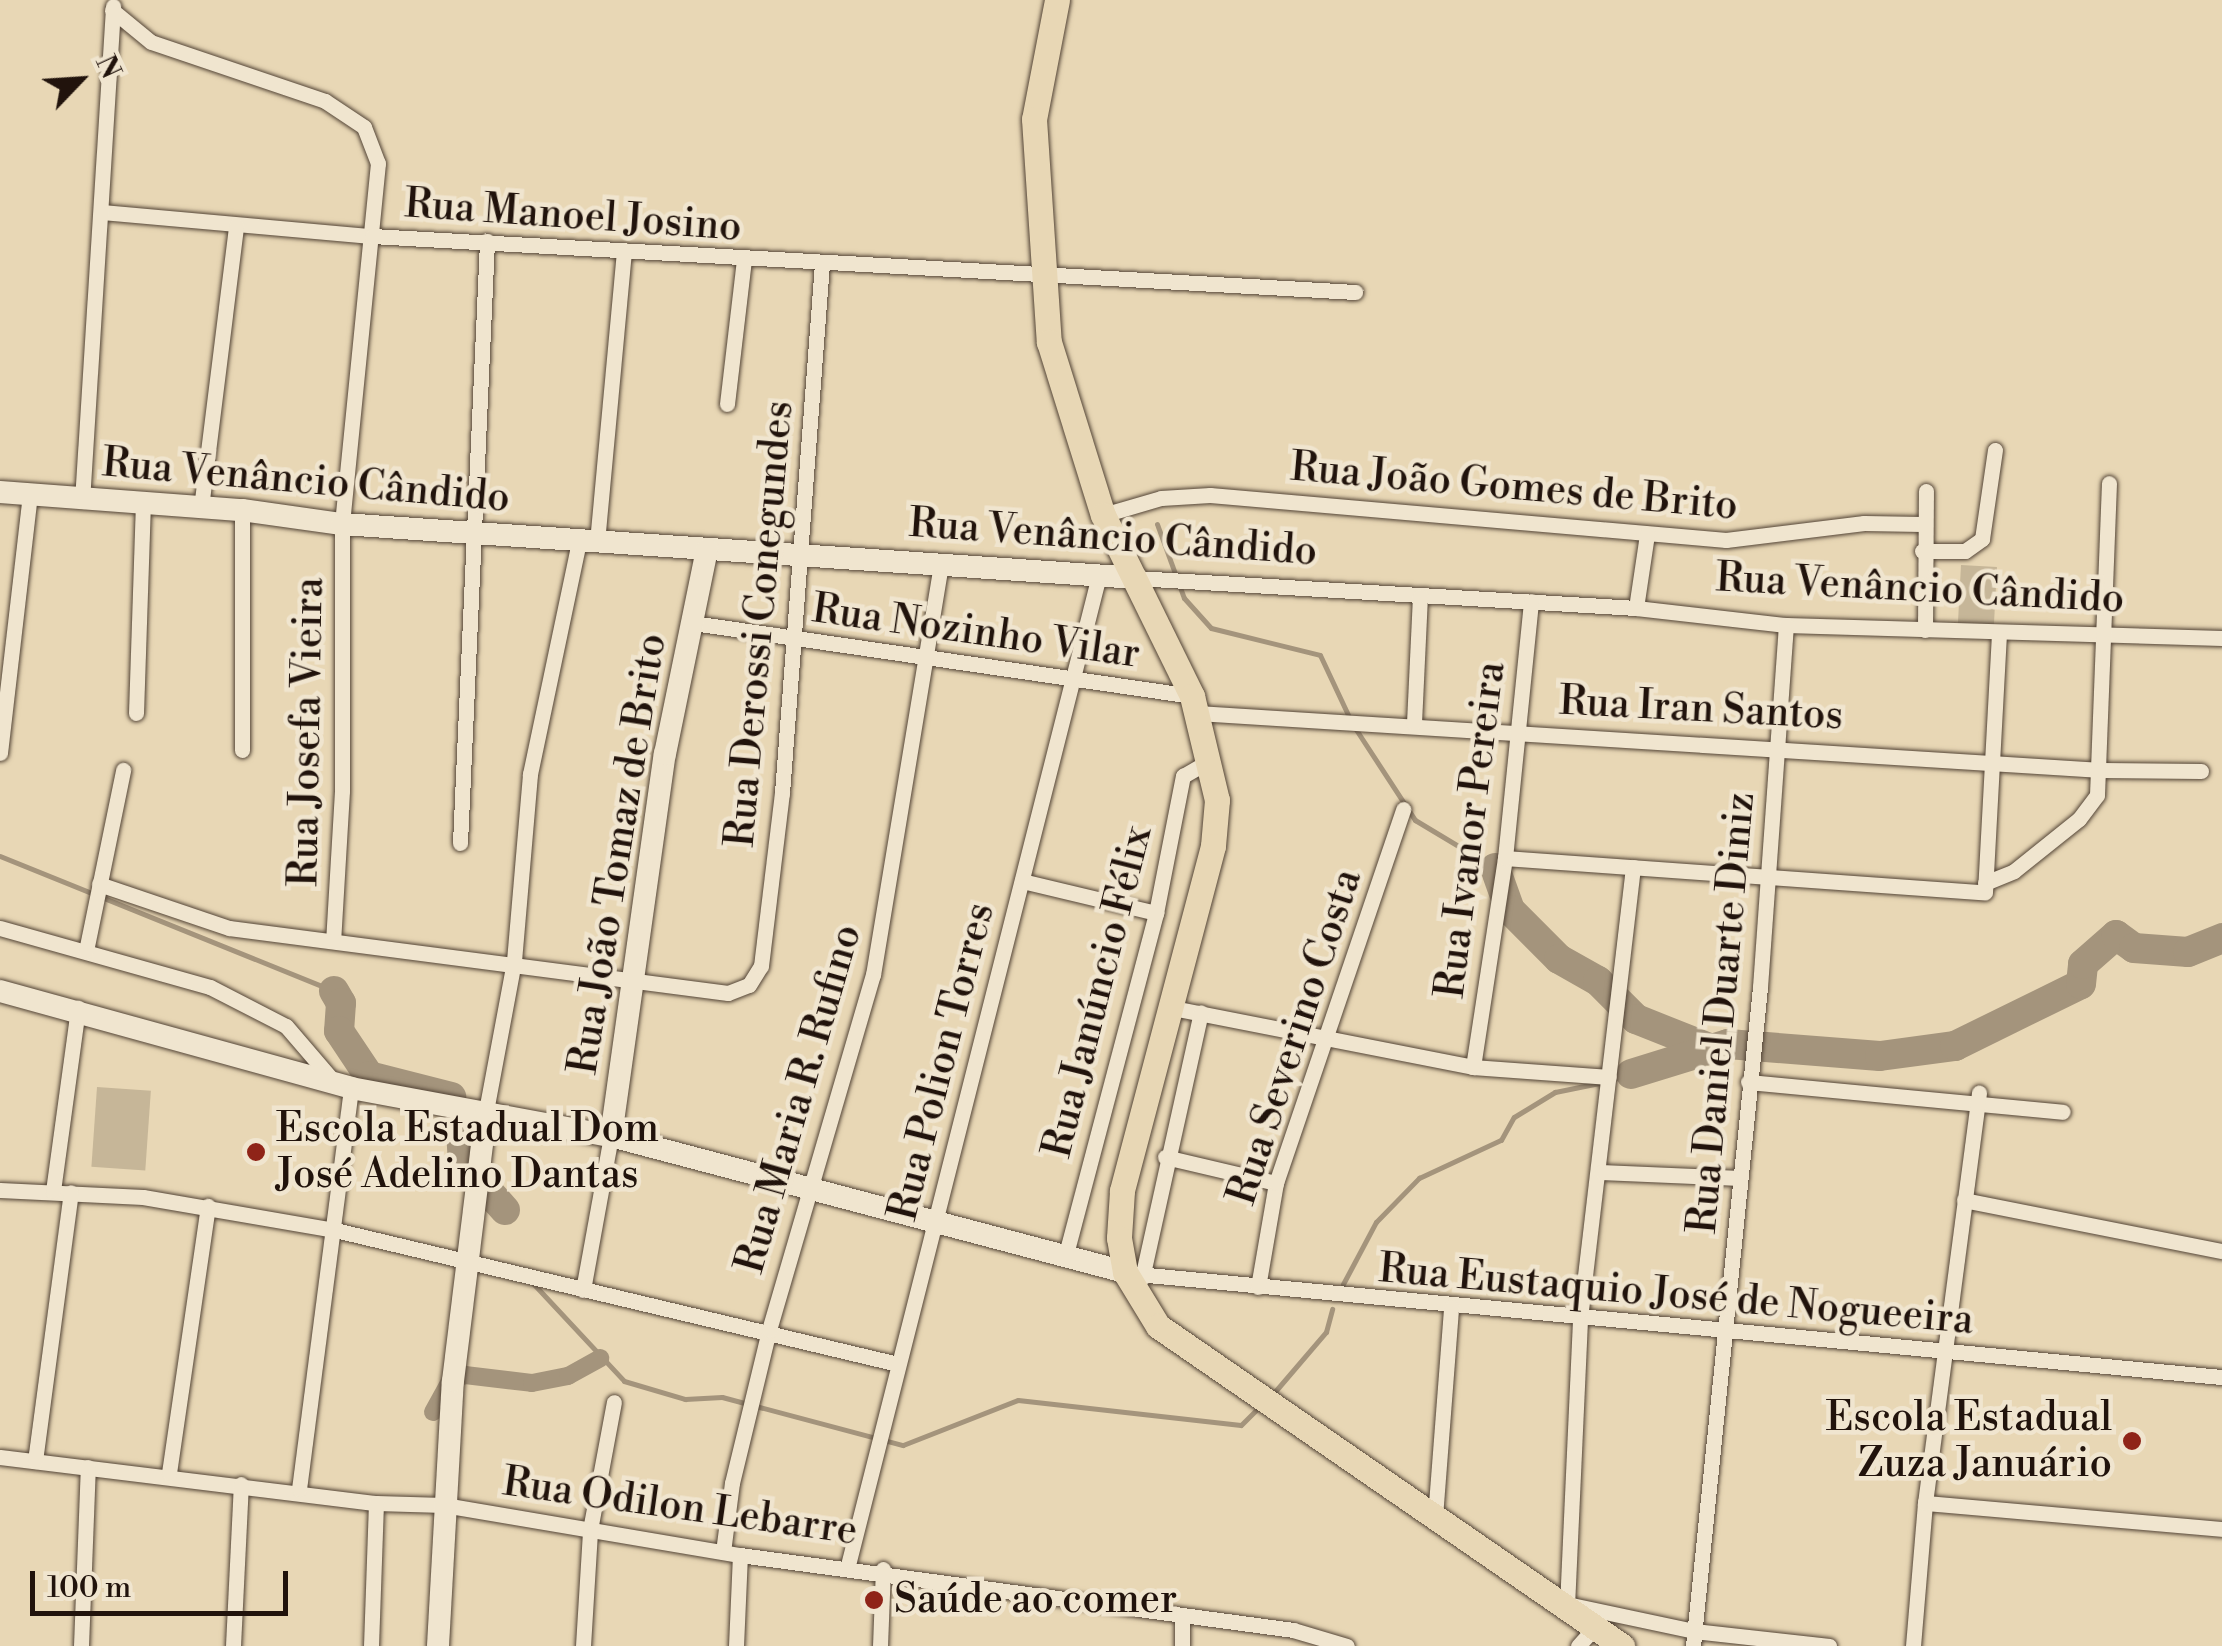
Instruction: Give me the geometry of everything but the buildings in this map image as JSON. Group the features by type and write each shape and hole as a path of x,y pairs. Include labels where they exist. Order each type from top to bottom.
{"main road":[{"path":"1058,0 1034,120 1049,342 1103,515 1194,704 1211,760 1217,800 1213,846 1122,1191 1119,1238 1158,1326 1434,1518 1568,1604 1586,1637 1622,1646"}],"street":[{"path":"82,500 113,5"},
{"name":"Rua Josefa Vieira","path":"113,5 152,42 325,101 364,128 378,163 342,524 342,790 334,941"},
{"name":"Rua Manoel Josino","path":"101,212 372,236 487,240 744,260 1355,292"},
{"path":"201,508 236,225"},
{"path":"460,842 469,533 487,240"},
{"path":"438,1646 444,1505 465,1261 486,1111 514,962 530,774 588,542 624,250"},
{"path":"727,404 744,260"},
{"name":"Rua Derossi Conegundes","path":"635,976 728,993 750,985 760,966 780,812 822,264"},
{"path":"1922,552 1975,546 1986,527 1995,450"},
{"path":"1505,858 1985,888 2014,871 2079,819 2097,794 2102,770 2109,483"},
{"path":"1925,630 1922,524 1926,491"},
{"name":"Rua Venâncio Cândido","path":"0,492 143,506 242,510 342,524 1636,608 1786,625 2103,638 2222,638"},
{"path":"0,753 30,494"},
{"name":"Rua João Gomes de Brito","path":"1103,515 1162,498 1210,495 1647,534 1760,539 1864,523 1922,524"},
{"path":"136,713 143,506"},
{"path":"242,510 242,750"},
{"path":"1636,608 1647,534"},
{"name":"Rua João Tomaz de Brito","path":"583,1290 611,1136 656,813 707,550"},
{"name":"Rua Maria R. Rufino","path":"736,1646 732,1483 808,1186 872,976 942,565"},
{"name":"Rua Polion Torres","path":"848,1565 1099,575"},
{"path":"1414,723 1420,596"},
{"name":"Rua Ivanor Pereira","path":"1473,1067 1505,858 1532,601"},
{"name":"Rua Nozinho Vilar","path":"693,624 1073,679 1194,704"},
{"name":"Rua Daniel Duarte Diniz","path":"1693,1639 1760,987 1786,625"},
{"path":"1985,888 1995,763 1999,634"},
{"name":"Rua Iran Santos","path":"1194,704 1780,749 2102,770 2202,771"},
{"name":"Rua Janúncio Félix","path":"1066,1254 1156,912 1183,776 1211,760"},
{"path":"86,951 122,770"},
{"name":"Rua Severino Costa","path":"1258,1287 1276,1183 1403,809"},
{"path":"1633,866 1602,1172 1580,1320 1568,1604 1693,1639 1828,1646"},
{"path":"1022,881 1156,912"},
{"path":"99,884 214,924 635,976"},
{"path":"0,928 210,987 254,1008 308,1044 343,1086 335,1230 299,1489"},
{"path":"0,991 78,1008 343,1086 611,1136 1134,1275 1200,1012"},
{"path":"1168,1007 1473,1067 1609,1077"},
{"path":"53,1191 78,1008"},
{"path":"1748,1082 2063,1112"},
{"path":"1913,1646 1925,1503 1978,1101"},
{"path":"1165,1157 1276,1183"},
{"path":"1602,1172 1739,1178"},
{"path":"0,1190 70,1192 208,1206 335,1230 769,1330 898,1364"},
{"path":"35,1461 70,1192"},
{"path":"1964,1200 2222,1251"},
{"path":"169,1473 208,1206"},
{"name":"Rua Eustaquio José de Nogueeira","path":"1134,1275 1451,1308 2222,1377"},
{"path":"1434,1518 1451,1308"},
{"path":"583,1646 590,1530 614,1402"},
{"name":"Rua Odilon Lebarre","path":"0,1458 169,1473 376,1503 444,1505 731,1553 848,1565 1293,1630 1347,1646"},
{"path":"81,1646 88,1468"},
{"path":"233,1646 241,1484"},
{"path":"372,1646 376,1503"},
{"path":"1925,1503 2222,1529"},
{"path":"880,1646 883,1570"},
{"path":"1182,1614 1182,1646"}],"shaded area":[{"path":"1961,565 1997,567 1994,630 1958,628"},
{"path":"97,1087 151,1091 145,1171 91,1167"}],"waterway":[{"path":"1157,524 1184,598 1211,628 1320,655 1350,719"},
{"path":"1355,728 1415,820 1495,868"},
{"path":"0,856 334,991"},
{"path":"1495,868 1510,910 1559,959 1598,981 1636,1019 1714,1050"},
{"path":"1631,1074 1728,1044 1880,1056 1955,1046 2081,984 2083,964 2116,935 2134,948 2188,952 2222,938"},
{"path":"334,991 341,1003 339,1031 369,1076 451,1097"},
{"path":"1610,1080 1631,1074"},
{"path":"1343,1284 1376,1222 1419,1178 1501,1140 1514,1117 1555,1092 1599,1083"},
{"path":"461,1128 463,1163 505,1210"},
{"path":"529,1279 624,1381 685,1399 722,1397 903,1445 1018,1400 1241,1425 1260,1406"},
{"path":"1272,1395 1326,1332 1332,1309"},
{"path":"433,1412 450,1381 465,1375 532,1383 568,1376 600,1358"}],"place":[{"name":"Escola Estadual Dom José Adelino Dantas","path":"256,1152"},
{"name":"Escola Estadual Zuza Januário","path":"2132,1441"},
{"name":"Saúde ao comer","path":"874,1600"}]}
